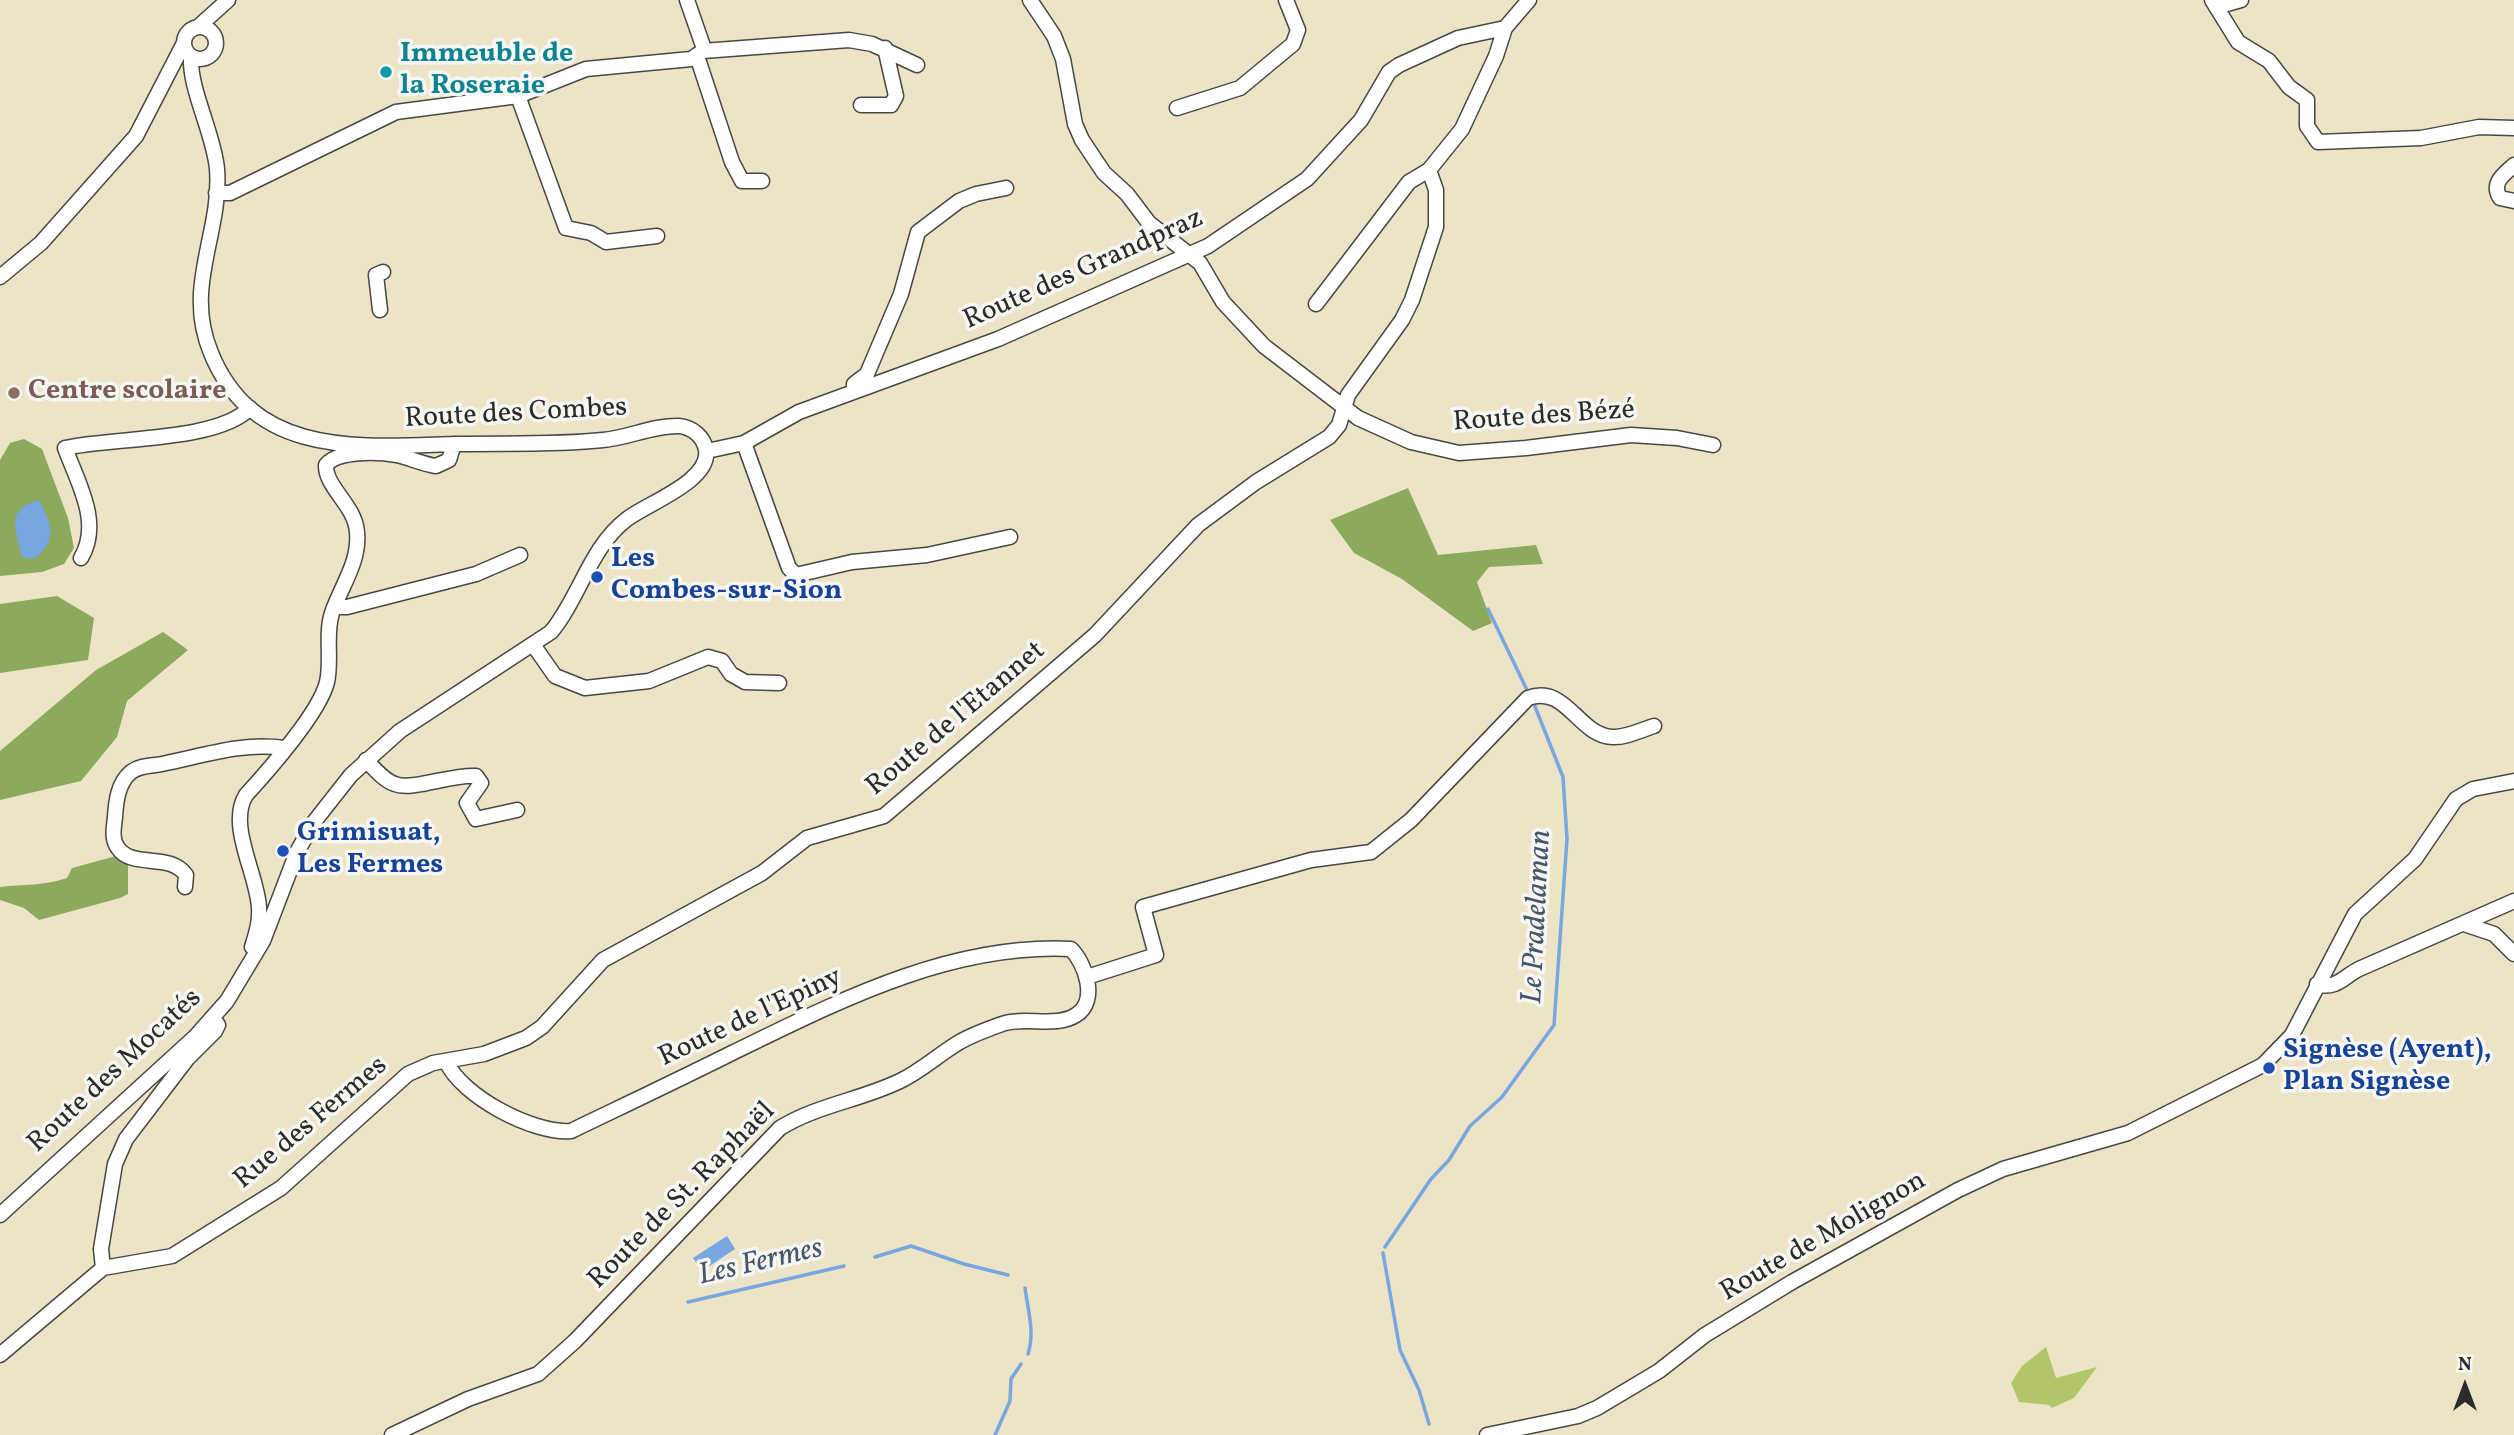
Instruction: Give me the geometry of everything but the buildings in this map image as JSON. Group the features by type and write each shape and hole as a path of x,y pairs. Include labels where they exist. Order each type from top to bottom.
{"street":[{"path":"687,0 701,37 700,54 732,162 742,181 762,181"},
{"name":"Route des Bézé","path":"1030,0 1048,26 1060,51 1071,108 1082,140 1104,173 1127,194 1149,223 1189,255 1211,278 1223,302 1264,346 1344,407 1390,434 1459,453 1630,435 1713,445"},
{"path":"1177,108 1240,88 1293,44 1298,30 1286,0"},
{"path":"1316,304 1409,182 1429,170 1462,129 1496,57 1505,29 1529,0"},
{"path":"2241,0 2214,4 2238,43 2269,61 2289,87 2306,100 2306,125 2318,142 2421,138 2494,125 2514,128"},
{"name":"Route des Combes","path":"227,1 198,27 188,32 188,53 215,157 216,193 200,284 202,323 212,355 226,382 250,408 285,430 326,444 607,440 677,426 697,433 706,451"},
{"name":"Route des Combes","path":"199,94 202,72 211,54 227,1"},
{"path":"198,27 209,30 215,39"},
{"name":"Route des Grandpraz","path":"706,451 744,443 799,412 998,339 1189,255 1307,179 1361,120 1389,72 1458,38 1505,29"},
{"path":"216,193 230,193 396,112 518,96 586,69 671,63 700,54 835,40 860,41 885,48 917,65"},
{"path":"861,105 891,105 896,96 885,48"},
{"path":"0,277 41,243 131,142 156,101 173,63 188,53 201,59 211,54"},
{"path":"518,96 566,228 591,233 606,243 657,236"},
{"path":"2514,165 2499,179 2496,186 2500,198 2514,201"},
{"name":"Route de l'Etannet","path":"446,1061 484,1054 526,1038 542,1027 603,961 762,873 807,838 875,820 894,809 1095,635 1198,525 1256,482 1312,450 1329,437 1339,425 1354,385 1402,320 1412,300 1436,226 1436,190 1429,170"},
{"path":"854,391 855,384 867,374 901,294 918,232 959,201 976,194 1006,188"},
{"path":"380,310 376,275 383,272"},
{"path":"81,558 88,543 90,518 65,448 194,431 239,416 250,408"},
{"path":"744,443 789,568 796,575 852,562 927,555 1010,537"},
{"path":"454,444 449,460 436,466 396,455 343,456 330,460 326,465 327,476 353,514 357,534 356,554 330,621 327,683 318,704 246,795 239,809 249,874 258,900 258,923 252,952 256,957 301,844 326,806 366,760 408,725 534,646 551,632 566,612 610,535 627,519 695,477 705,462 706,451"},
{"path":"334,607 347,607 476,574 520,555"},
{"path":"534,646 555,676 585,688 649,681 708,657 722,661 731,674 745,682 779,683"},
{"path":"1087,977 1156,956 1143,907 1311,859 1371,852 1411,820 1528,698 1541,695 1557,699 1604,736 1624,736 1654,726"},
{"path":"185,887 186,875 177,866 130,856 116,846 116,808 124,781 142,767 205,753 247,747 284,748"},
{"path":"366,760 387,780 402,786 453,775 476,776 481,783 480,788 467,803 476,819 517,810"},
{"name":"Route de Molignon","path":"1487,1435 1578,1416 1597,1408 1659,1371 1705,1335 1792,1282 1958,1189 2003,1170 2129,1133 2254,1071 2280,1051 2292,1035 2355,914 2415,859 2456,799 2473,789 2514,781"},
{"path":"2317,984 2332,986 2348,974 2514,901"},
{"path":"2464,924 2494,934 2514,954"},
{"name":"Route de l'Epiny","path":"446,1061 458,1080 501,1109 542,1129 571,1130 796,1022 900,977 959,961 1044,948 1071,949 1079,957 1087,977"},
{"name":"Route des Mocatés","path":"0,1215 213,1018 256,957"},
{"name":"Route de St. Raphaël","path":"392,1435 468,1399 538,1374 576,1340 780,1128 796,1118 898,1082 959,1042 1005,1023 1058,1020 1077,1015 1086,1003 1087,977"},
{"path":"0,1355 103,1268 101,1250 116,1164 126,1139 187,1059 215,1031 218,1025 213,1018"},
{"name":"Rue des Fermes","path":"103,1268 158,1260 183,1251 281,1188 408,1074 446,1061"}],"green space":[{"path":"24,439 42,449 68,518 74,548 64,564 42,572 0,576 0,460 10,443"},
{"path":"1408,488 1438,555 1536,545 1543,564 1489,567 1477,582 1492,623 1473,631 1402,579 1354,553 1330,520"},
{"path":"57,596 94,618 88,660 0,673 0,604"},
{"path":"163,632 188,650 127,701 117,737 81,781 0,800 0,751 96,670"},
{"path":"116,856 128,864 128,894 120,898 39,920 24,908 0,900 0,887 59,881 67,878 72,868"},
{"path":"2046,1347 2056,1378 2097,1367 2074,1398 2052,1408 2049,1405 2019,1402 2011,1383 2022,1366"}],"water":[{"path":"39,500 49,524 50,539 34,559 22,557 15,522 17,515 28,504"},
{"path":"727,1236 735,1249 702,1271 693,1258"}],"waterway":[{"name":"Le Pradelaman","path":"1488,609 1527,690"},
{"name":"Le Pradelaman","path":"1385,1247 1431,1179 1449,1160 1470,1126 1502,1097 1554,1025 1567,839 1563,777 1534,704"},
{"name":"Les Fermes","path":"875,1257 911,1246 1008,1275"},
{"name":"Le Pradelaman","path":"1383,1253 1400,1350 1419,1390 1429,1424"},
{"name":"Les Fermes","path":"688,1302 844,1266"},
{"name":"Les Fermes","path":"1025,1288 1031,1330 1028,1354"},
{"name":"Les Fermes","path":"995,1435 1010,1401 1011,1379 1021,1364"}],"place":[{"name":"Immeuble de la Roseraie","path":"386,72"},
{"name":"Centre scolaire","path":"14,393"},
{"name":"Les Combes-sur-Sion","path":"597,577"},
{"name":"Grimisuat, Les Fermes","path":"283,851"},
{"name":"Signèse (Ayent), Plan Signèse","path":"2269,1068"}]}
